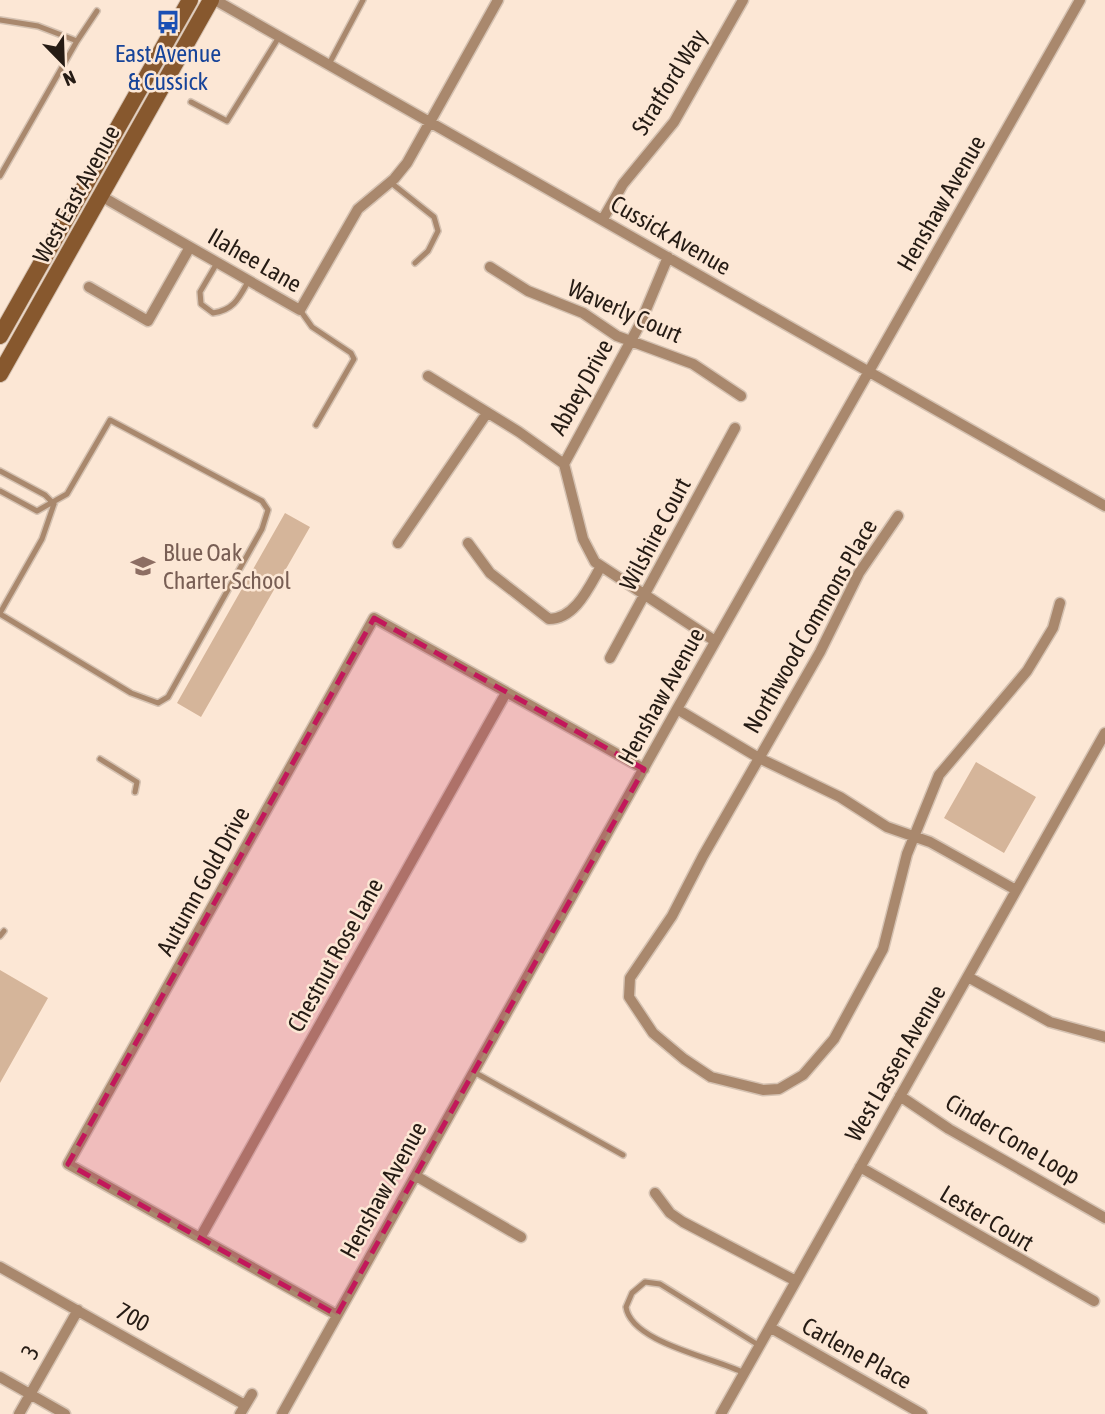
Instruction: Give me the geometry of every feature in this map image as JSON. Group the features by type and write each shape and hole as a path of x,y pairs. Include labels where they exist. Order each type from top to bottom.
{"main road":[{"name":"West East Avenue","path":"1,332 190,0"},
{"name":"West East Avenue","path":"0,374 213,0"}],"street":[{"name":"Cussick Avenue","path":"213,0 1105,506"},
{"name":"Ilahee Lane","path":"101,196 300,310 358,209 390,182 407,163 498,0"},
{"name":"Stratford Way","path":"603,219 623,184 680,113 743,0"},
{"name":"Henshaw Avenue","path":"282,1414 715,641 1080,0"},
{"path":"89,287 148,321 190,247"},
{"name":"Abbey Drive","path":"668,257 631,340 564,464 583,540 600,568 715,641"},
{"name":"Waverly Court","path":"490,267 528,291 583,313 617,336 693,364 741,396"},
{"path":"428,376 564,464"},
{"path":"398,542 486,413"},
{"name":"Wilshire Court","path":"610,658 636,616 644,594 735,428"},
{"name":"Northwood Commons Place","path":"898,516 859,573 820,652 673,916 633,972 628,985 632,1001 653,1033 711,1077 763,1090 779,1089 794,1082 823,1053 853,1008 883,949 894,900 914,836 939,775 1027,671 1053,628 1060,603"},
{"path":"468,543 490,573 549,619 560,618 571,610 600,568"},
{"name":"Autumn Gold Drive","path":"337,1315 68,1164 374,618 643,769"},
{"name":"Chestnut Rose Lane","path":"200,1238 506,693"},
{"name":"Northwood Commons Place","path":"677,709 759,758 828,790 887,827 914,836 1016,890"},
{"name":"West Lassen Avenue","path":"722,1414 1105,733"},
{"path":"968,976 1049,1022 1105,1037"},
{"name":"Cinder Cone Loop","path":"900,1096 949,1129 1105,1218"},
{"name":"Lester Court","path":"860,1167 1094,1301"},
{"path":"416,1176 521,1237"},
{"path":"655,1193 670,1213 683,1222 796,1281"},
{"name":"700","path":"0,1267 78,1310 243,1409"},
{"name":"3","path":"19,1414 78,1310"},
{"name":"Carlene Place","path":"771,1328 922,1414"},
{"path":"0,1377 65,1414"},
{"path":"243,1409 252,1394"}],"lane":[{"path":"328,66 363,0"},
{"path":"0,176 3,163 97,11"},
{"path":"0,20 38,26 77,41"},
{"path":"191,102 227,121 279,37"},
{"path":"390,182 434,216 438,231 428,251 415,264"},
{"path":"217,262 200,292 201,304 213,313 226,311 237,302 249,280"},
{"path":"300,310 312,327 351,353 354,359 316,425"},
{"path":"0,491 37,511 54,504 67,494 110,420 262,501 268,510 262,529 168,697 158,702 131,693 0,613 42,539 54,504"},
{"path":"0,471 45,495 54,504"},
{"path":"100,759 137,782 135,792"},
{"path":"474,1072 623,1155"},
{"path":"744,1373 719,1361 674,1347 634,1324 626,1307 632,1293 645,1282 660,1284 760,1346"}],"highlighted area":[{"path":"374,618 644,769 337,1315 68,1164"}],"shaded area":[{"path":"285,513 310,527 201,717 177,703"},
{"path":"976,762 1036,797 1004,853 944,818"},
{"path":"0,970 48,998 0,1083"}],"place":[{"name":"East Avenue & Cussick","path":"168,22"},
{"name":"Blue Oak Charter School","path":"143,566"}]}
